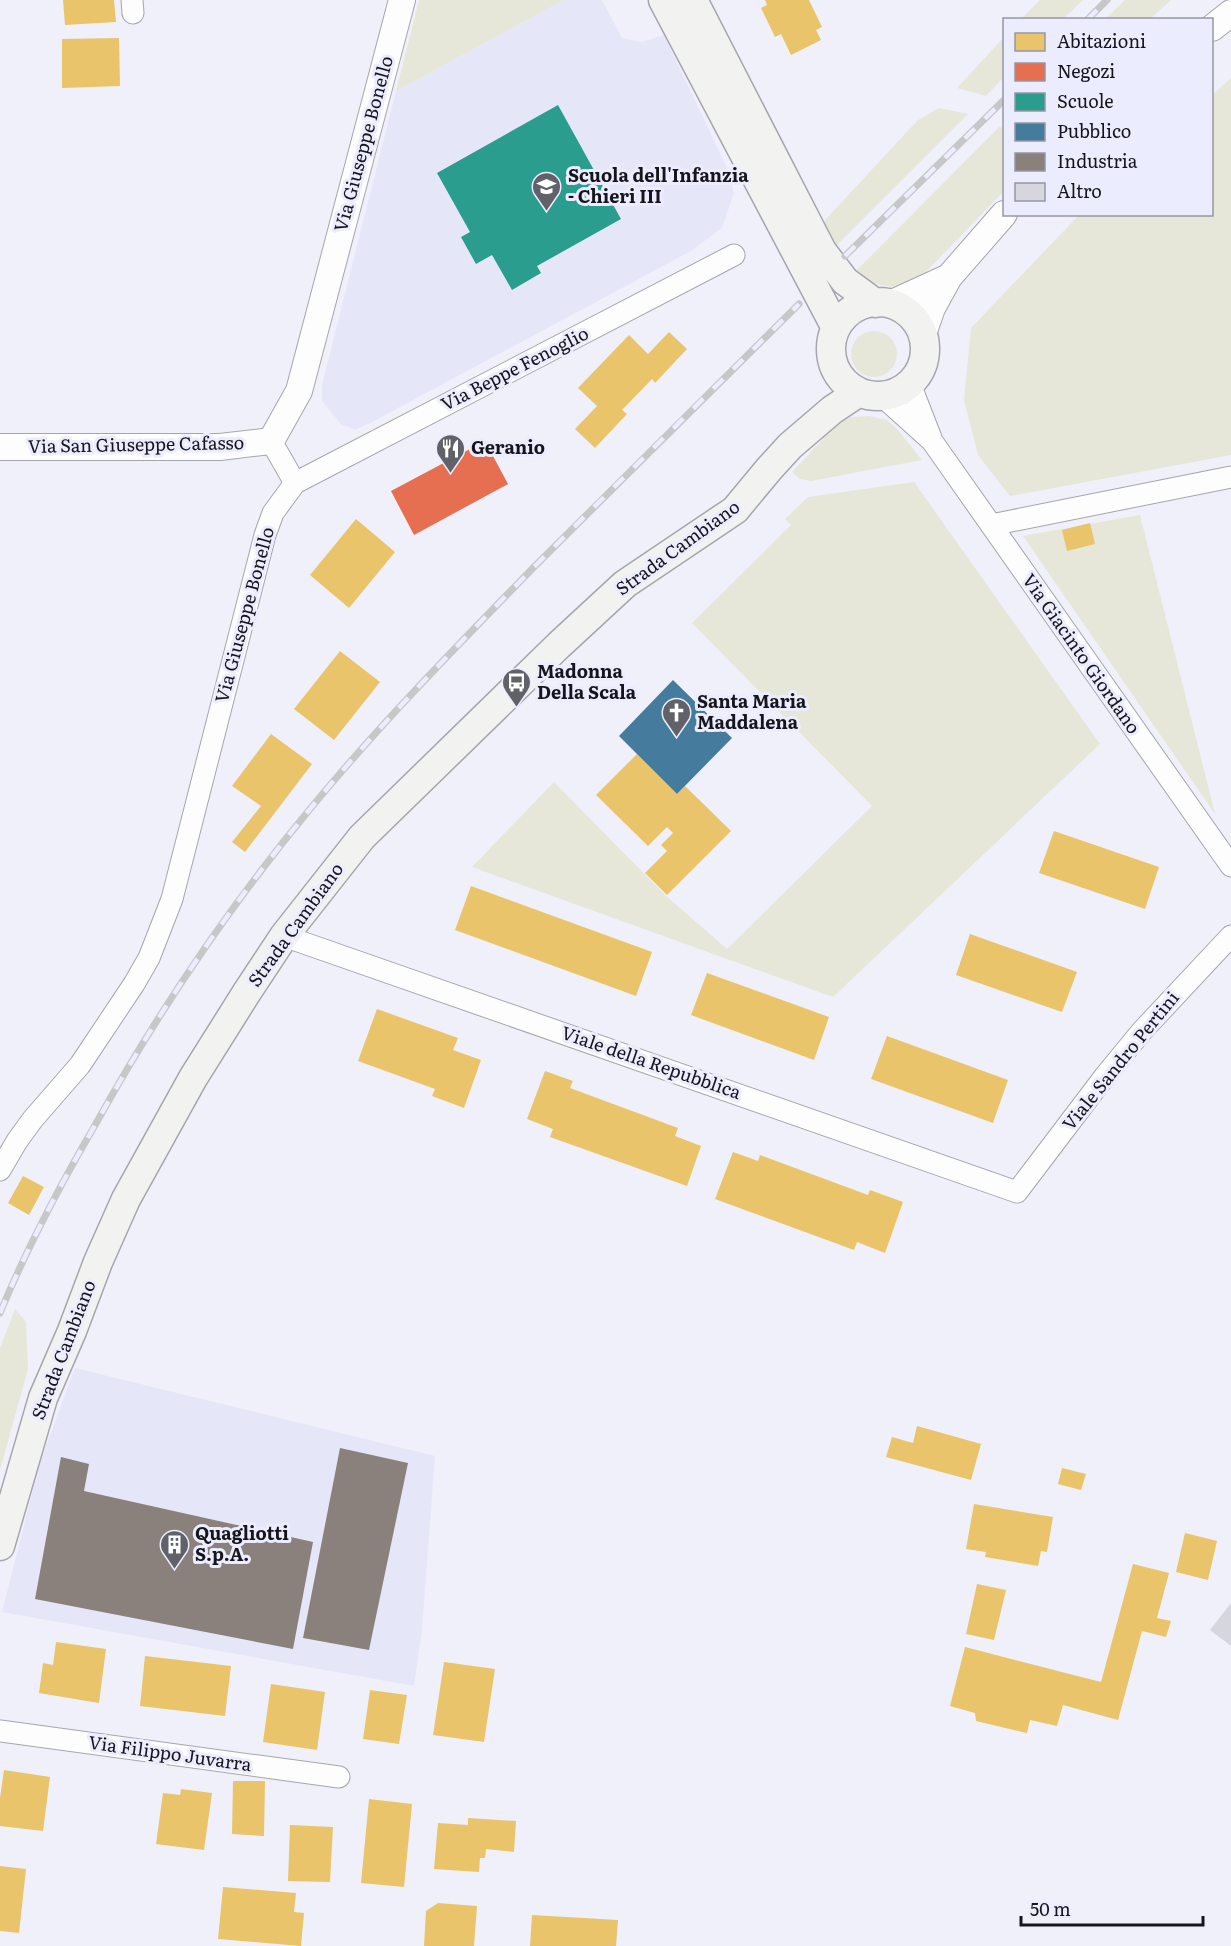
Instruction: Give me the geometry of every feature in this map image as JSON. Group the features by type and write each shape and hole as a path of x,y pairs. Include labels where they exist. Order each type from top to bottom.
{"main road":[{"path":"663,0 836,328"},
{"path":"702,8 822,251 845,281 882,303 904,310 916,320 923,334 926,348 924,361 919,373 910,384 892,394 871,394 849,386 840,377 834,366 832,341 836,328 846,315 859,306 882,303"},
{"name":"Strada Cambiano","path":"790,446 804,416 818,398 834,366"},
{"name":"Strada Cambiano","path":"0,1546 43,1398 126,1199 193,1078 284,936 362,837 625,584 735,510 790,446 832,410 871,394"}],"street":[{"name":"Via Giuseppe Bonello","path":"271,441 299,391 402,0"},
{"path":"1213,27 1231,13"},
{"path":"923,334 932,308 949,277 1003,216"},
{"name":"Via Beppe Fenoglio","path":"295,483 734,255"},
{"path":"882,303 949,277"},
{"path":"910,384 932,441"},
{"path":"871,394 932,441"},
{"name":"Via San Giuseppe Cafasso","path":"0,447 220,447 271,441"},
{"path":"271,441 295,483"},
{"name":"Via Giacinto Giordano","path":"932,441 1231,866"},
{"path":"991,525 1231,477"},
{"name":"Via Giuseppe Bonello","path":"0,1170 22,1133 80,1065 110,1022 134,984 156,940 172,899 265,535 273,513 295,483"},
{"name":"Viale della Repubblica","path":"284,936 1017,1192"},
{"name":"Viale Sandro Pertini","path":"1017,1192 1142,1031 1231,936"},
{"name":"Via Filippo Juvarra","path":"0,1731 339,1777"}],"shaded area":[{"path":"419,0 564,0 396,91"},
{"name":"Scuola dell'Infanzia - Chieri III","path":"564,0 602,0 622,38 642,42 664,35 728,170 734,193 722,228 691,251 374,421 355,430 341,424 322,401 322,385 396,91"},
{"path":"1040,0 1083,0 1064,18 1022,18"},
{"path":"1125,0 1171,0 1151,18 1106,18"},
{"path":"1003,38 1003,78 986,96 957,88"},
{"path":"1231,78 1231,455 1010,496 978,455 964,400 971,328 1078,216 1213,216 1213,94"},
{"path":"939,108 968,114 832,250 821,229 825,220 918,120"},
{"path":"999,127 1003,128 1003,192 921,277 892,287 871,283 857,270"},
{"path":"874,331 890,338 897,354 890,370 874,377 858,370 851,354 858,338"},
{"path":"869,416 887,420 922,460 811,481 800,479 792,472 839,422 852,417"},
{"path":"914,482 1100,744 833,997 472,867 554,782 665,895 727,949 872,806 692,623 791,525 785,519 808,497"},
{"path":"1140,515 1215,814 1023,536"},
{"path":"15,1309 26,1322 28,1369 0,1470 0,1348"},
{"path":"75,1368 435,1456 422,1630 414,1686 2,1612 40,1462"}],"building: Abitazioni":[{"path":"63,0 114,0 116,22 65,25"},
{"path":"765,0 809,0 822,27 816,30 821,40 791,55 781,34 775,37 761,8 767,5"},
{"path":"119,38 120,86 62,88 62,39"},
{"path":"669,332 687,349 655,383 652,379 622,410 627,414 595,448 575,429 597,406 578,388 629,335 648,354"},
{"path":"356,519 395,552 349,608 310,575"},
{"path":"1090,523 1095,544 1067,551 1062,530"},
{"path":"340,651 380,682 334,740 294,709"},
{"path":"271,734 312,764 245,852 232,842 261,806 232,786"},
{"path":"637,754 677,794 685,786 731,831 667,895 645,873 667,851 661,845 673,833 667,827 648,846 596,795"},
{"path":"1054,831 1159,867 1145,909 1039,873"},
{"path":"471,886 652,952 636,996 455,930"},
{"path":"970,934 1077,972 1062,1012 956,975"},
{"path":"707,973 829,1017 814,1060 691,1015"},
{"path":"377,1009 458,1038 453,1050 481,1060 464,1108 432,1096 435,1089 358,1061"},
{"path":"887,1036 1008,1080 993,1123 871,1079"},
{"path":"545,1071 573,1081 570,1088 678,1128 675,1136 701,1146 687,1186 550,1137 553,1129 527,1119"},
{"path":"733,1152 758,1161 760,1155 868,1195 870,1190 903,1202 885,1253 857,1242 854,1250 715,1199"},
{"path":"23,1176 44,1187 29,1215 8,1203"},
{"path":"917,1426 981,1444 971,1480 886,1457 892,1437 913,1443"},
{"path":"1062,1468 1086,1474 1081,1490 1058,1484"},
{"path":"974,1504 1053,1517 1047,1552 1041,1551 1038,1566 985,1557 986,1552 966,1549"},
{"path":"1185,1533 1217,1541 1208,1580 1176,1572"},
{"path":"1133,1564 1169,1573 1157,1618 1171,1621 1166,1637 1142,1631 1118,1720 1063,1705 1057,1726 1030,1720 1027,1733 976,1721 975,1713 950,1706 965,1647 1101,1682"},
{"path":"977,1584 1006,1590 994,1640 966,1634"},
{"path":"56,1642 106,1649 99,1703 39,1693 43,1663 53,1665"},
{"path":"145,1656 231,1666 225,1716 140,1706"},
{"path":"444,1662 495,1669 484,1742 433,1735"},
{"path":"271,1684 325,1692 317,1750 263,1742"},
{"path":"370,1690 407,1695 399,1744 363,1739"},
{"path":"4,1770 50,1777 43,1831 0,1826 0,1798"},
{"path":"233,1781 265,1781 264,1836 232,1834"},
{"path":"181,1789 212,1793 204,1850 156,1844 163,1793 180,1795"},
{"path":"369,1799 412,1804 404,1887 361,1883"},
{"path":"468,1818 516,1821 514,1852 486,1849 485,1858 480,1858 479,1872 434,1869 438,1823 468,1825"},
{"path":"290,1825 333,1827 330,1882 288,1881"},
{"path":"0,1866 26,1869 19,1933 0,1931"},
{"path":"223,1887 296,1893 294,1912 304,1913 301,1946 218,1939"},
{"path":"438,1903 477,1906 474,1946 424,1946 426,1911"},
{"path":"532,1915 618,1920 616,1946 530,1946"}],"building: Negozi":[{"path":"485,441 508,484 414,535 391,491"}],"building: Scuole":[{"path":"558,105 621,219 537,266 541,273 512,290 492,255 476,264 461,237 470,232 437,173"}],"building: Pubblico":[{"name":"Santa Maria Maddalena","path":"673,680 732,738 677,794 619,736"}],"building: Industria":[{"name":"Quagliotti S.p.A.","path":"340,1448 408,1463 369,1650 303,1638"},
{"name":"Quagliotti S.p.A.","path":"61,1457 89,1464 84,1491 313,1542 293,1649 35,1599"}],"building: Altro":[{"path":"1231,1603 1231,1646 1210,1630"}],"railway":[{"path":"1089,18 1107,0"},
{"path":"845,256 1003,101"},
{"path":"0,1313 32,1241 56,1195 142,1044 222,924 280,846 364,746 448,655 799,304"}],"place":[{"name":"Scuola dell'Infanzia - Chieri III","path":"547,212"},
{"name":"Geranio","path":"450,474"},
{"name":"Madonna Della Scala","path":"516,708"},
{"name":"Santa Maria Maddalena","path":"676,738"},
{"name":"Quagliotti S.p.A.","path":"174,1570"}]}
